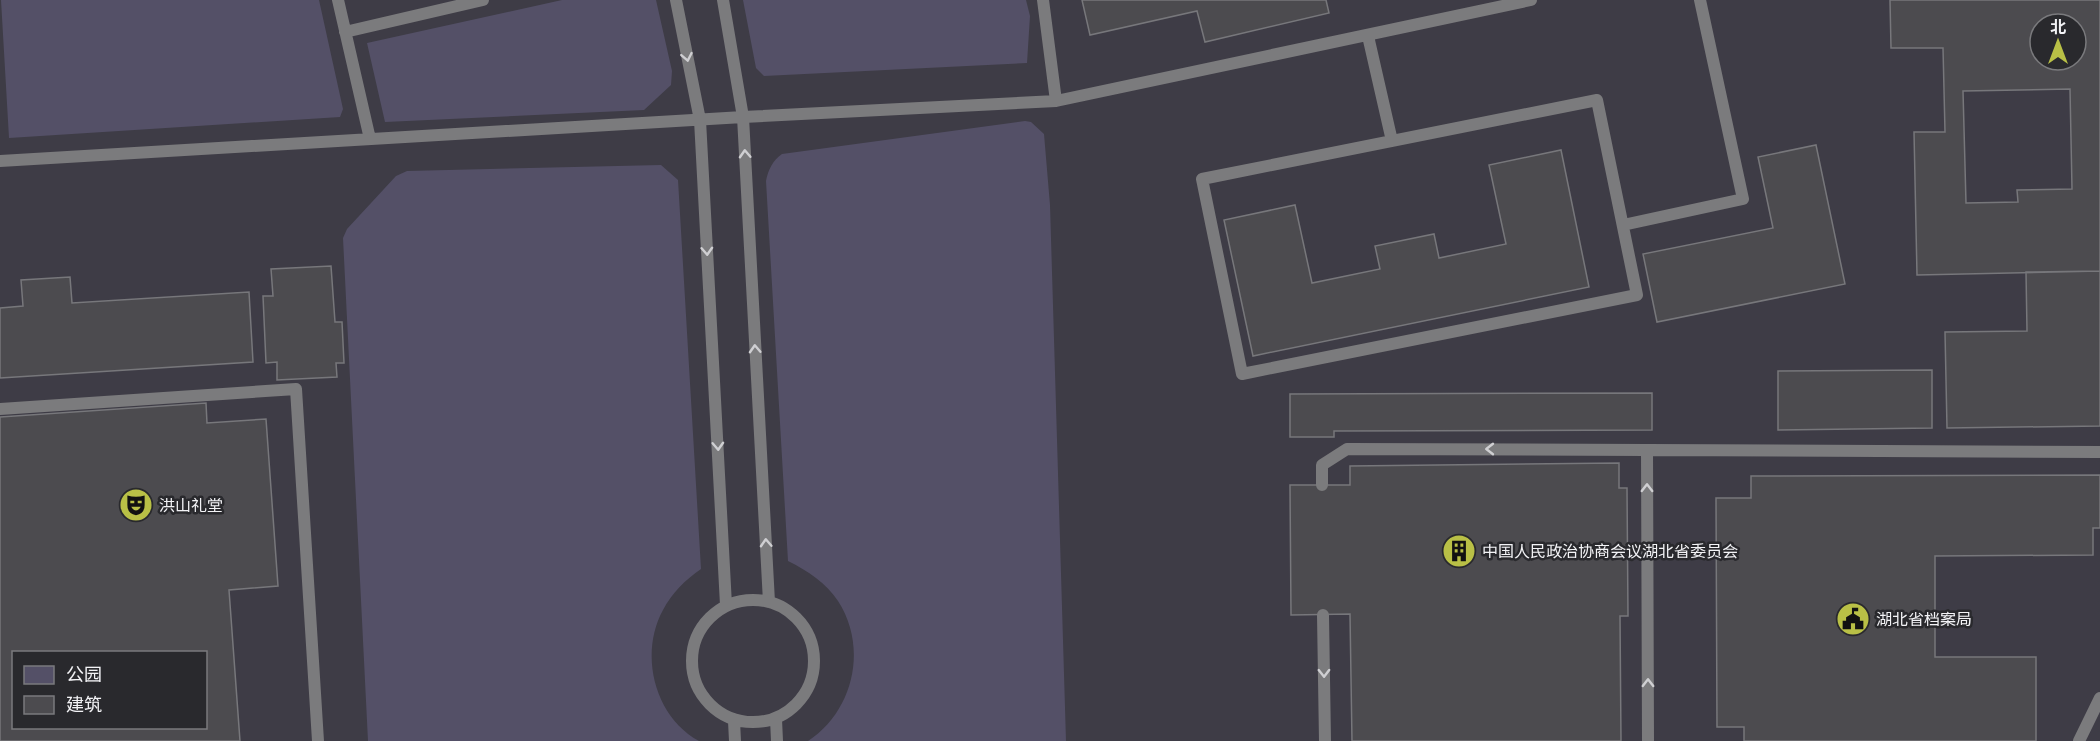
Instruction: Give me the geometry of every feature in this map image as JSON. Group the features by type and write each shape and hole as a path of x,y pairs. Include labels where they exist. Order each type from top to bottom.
{"lane":[{"path":"338,0 370,139"},
{"path":"345,32 483,0"},
{"path":"676,0 700,120 726,604"},
{"path":"723,0 743,117 769,602"},
{"path":"1043,0 1056,101"},
{"path":"1469,0 1472,13"},
{"path":"0,161 1056,101 1531,0"},
{"path":"1623,225 1743,199 1700,0"},
{"path":"1368,36 1392,141"},
{"path":"1598,100 1637,295 1242,374 1203,178 1392,141 1598,100"},
{"path":"0,409 296,389 318,741"},
{"path":"1322,485 1322,465 1347,449 2100,452"},
{"path":"1647,450 1648,741"},
{"path":"748,600 769,602 785,609 800,622 810,638 814,657 813,676 805,694 792,709 776,718 756,723 734,721 719,713 705,699 696,683 692,665 694,646 701,628 726,604 748,600"},
{"path":"1323,615 1325,741"},
{"path":"2079,741 2100,698"},
{"path":"776,718 777,741"},
{"path":"734,721 735,741"}],"shaded area":[{"path":"0,0 2100,0 2100,741 0,741"}],"green space":[{"path":"1,0 319,0 343,109 340,117 9,138"},
{"path":"562,0 656,0 672,71 671,85 644,110 385,122 367,43"},
{"path":"743,0 1026,0 1030,16 1027,63 764,76 756,68"},
{"path":"1031,122 1044,134 1050,205 1066,741 808,741 824,728 846,696 852,677 854,658 847,619 838,601 816,578 788,561 766,181 768,173 782,154"},
{"path":"661,165 678,180 701,569 679,587 663,610 652,646 652,664 655,683 671,716 699,741 368,741 343,238 347,229 396,176 407,171"}],"building":[{"path":"1082,0 1326,0 1329,13 1205,42 1197,11 1090,35"},
{"path":"1890,0 2100,0 2100,271 1917,275 1914,132 1945,132 1943,48 1891,48","holes":["2070,89 2072,189 2017,190 2018,202 1966,203 1963,91"]},
{"path":"1816,145 1845,284 1657,322 1643,254 1773,228 1758,157"},
{"path":"1561,150 1589,287 1253,356 1224,220 1295,205 1312,283 1380,269 1375,246 1434,234 1439,258 1506,244 1489,165"},
{"path":"331,266 335,322 342,322 344,363 336,363 337,377 277,380 277,362 266,363 263,296 273,296 271,269"},
{"path":"2100,271 2100,426 1947,428 1945,332 2027,331 2026,272"},
{"path":"70,277 72,303 249,292 253,362 0,378 0,308 23,306 21,280"},
{"path":"1932,370 1932,428 1778,430 1778,371"},
{"path":"1652,393 1652,430 1334,431 1334,437 1290,437 1290,394"},
{"name":"洪山礼堂","path":"206,403 207,423 266,419 278,586 229,590 240,741 0,741 0,417"},
{"name":"中国人民政治协商会议湖北省委员会","path":"1619,463 1619,488 1627,488 1628,616 1620,616 1621,741 1352,741 1350,614 1291,615 1290,485 1350,485 1350,466"},
{"path":"2100,475 2100,528 2093,528 2093,555 1935,556 1935,657 2036,657 2036,741 1744,741 1744,727 1717,727 1716,498 1751,498 1751,476"}],"place":[{"name":"洪山礼堂","path":"136,505"},
{"name":"中国人民政治协商会议湖北省委员会","path":"1459,551"},
{"name":"湖北省档案局","path":"1853,619"}]}
